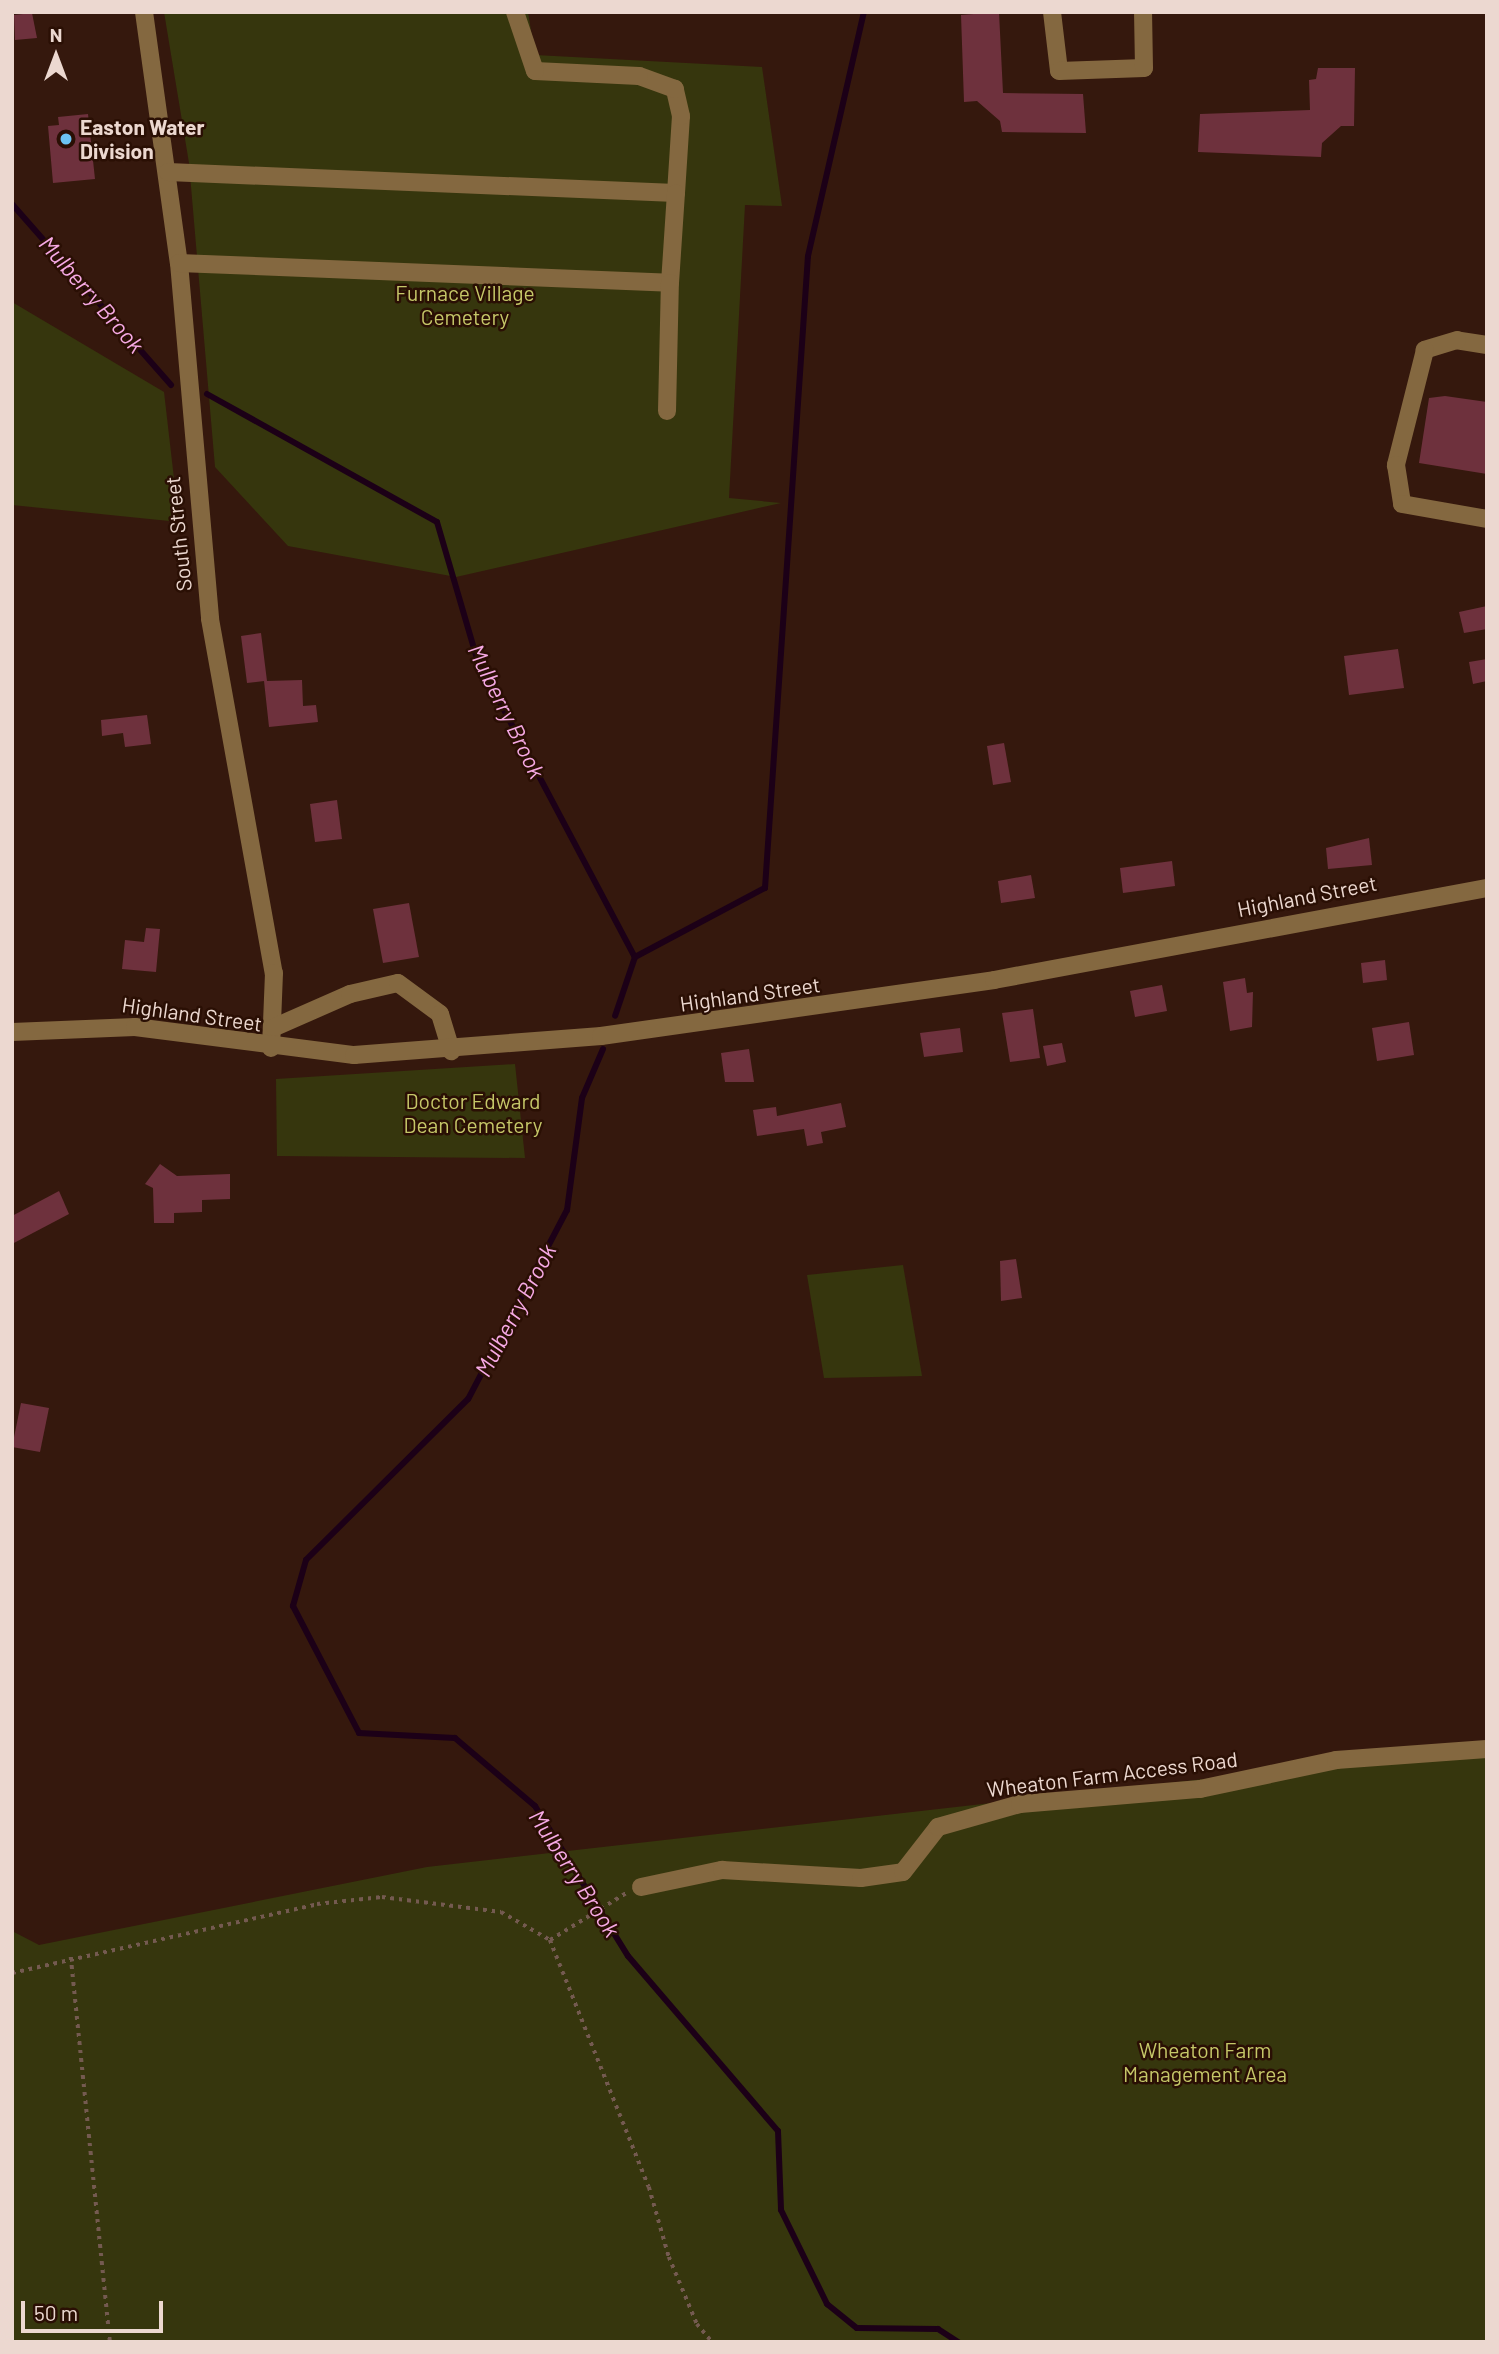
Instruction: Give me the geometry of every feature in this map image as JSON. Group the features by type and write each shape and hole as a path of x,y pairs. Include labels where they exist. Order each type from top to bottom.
{"street":[{"name":"South Street","path":"144,12 179,263 203,566 274,973 275,1027 271,1048"},
{"path":"515,12 535,71 639,76 675,89 681,117 670,283 667,411"},
{"path":"1052,12 1059,71 1144,68 1143,12"},
{"path":"168,173 676,193"},
{"path":"179,263 670,283"},
{"path":"1487,345 1457,340 1425,350 1396,465 1402,504 1487,519"},
{"name":"Highland Street","path":"12,1032 135,1027 271,1048 354,1055 451,1051 917,992 1487,888"},
{"path":"275,1027 350,994 398,984 440,1014 451,1051"},
{"name":"Wheaton Farm Access Road","path":"641,1887 722,1870 861,1878 902,1872 938,1827 1020,1804 1200,1789 1336,1760 1487,1749"}],"path":[{"path":"12,1973 71,1957 317,1904 382,1897 501,1912 550,1940 649,2187 669,2257 697,2324 712,2342"},
{"path":"550,1940 611,1900"},
{"path":"71,1957 110,2342"}],"green space":[{"name":"Furnace Village Cemetery","path":"164,12 528,12 535,55 762,67 782,206 745,205 729,498 781,503 456,577 288,546 215,467 189,163"},
{"path":"12,302 164,392 179,522 12,505"},
{"name":"Doctor Edward Dean Cemetery","path":"515,1064 525,1158 277,1156 276,1079"},
{"path":"903,1265 922,1376 824,1378 807,1275"},
{"name":"Wheaton Farm Management Area","path":"1487,1747 1487,2342 12,2342 12,1931 39,1945 427,1867"}],"building":[{"path":"999,12 1003,93 1083,94 1086,133 1002,132 1000,121 977,101 964,102 961,15"},
{"path":"32,13 37,38 15,40 14,15"},
{"path":"1318,68 1355,68 1354,126 1341,126 1322,143 1321,157 1198,152 1200,114 1310,110 1309,80 1316,79"},
{"name":"Easton Water Division","path":"88,114 95,179 53,183 48,126 59,125 58,117"},
{"path":"1445,396 1487,402 1487,474 1419,463 1429,398"},
{"path":"1487,606 1487,629 1464,633 1459,612"},
{"path":"261,633 267,681 302,680 303,706 316,705 318,722 269,727 264,681 247,683 241,636"},
{"path":"1398,649 1404,688 1349,695 1344,656"},
{"path":"1487,659 1487,681 1473,684 1469,662"},
{"path":"147,715 151,744 125,747 123,733 102,736 101,720"},
{"path":"1004,743 1011,782 993,785 987,746"},
{"path":"337,800 342,839 315,842 310,804"},
{"path":"1369,838 1372,865 1328,869 1326,848"},
{"path":"1172,861 1175,886 1123,893 1120,868"},
{"path":"1031,875 1035,898 1001,903 998,881"},
{"path":"409,903 419,957 383,963 373,909"},
{"path":"146,928 160,929 156,972 122,969 125,940 144,942"},
{"path":"1385,960 1387,980 1363,983 1361,963"},
{"path":"1245,978 1247,993 1253,992 1252,1027 1230,1031 1223,982"},
{"path":"1162,985 1167,1011 1135,1017 1130,991"},
{"path":"1033,1009 1040,1058 1010,1062 1002,1013"},
{"path":"1409,1022 1414,1055 1377,1061 1372,1028"},
{"path":"960,1028 963,1052 924,1057 920,1033"},
{"path":"1062,1043 1066,1062 1047,1066 1043,1046"},
{"path":"749,1049 754,1082 725,1082 721,1053"},
{"path":"841,1103 846,1127 821,1132 823,1143 807,1146 804,1129 757,1136 753,1110 776,1107 777,1116"},
{"path":"160,1164 177,1176 230,1174 230,1199 202,1200 202,1212 174,1213 174,1223 154,1223 153,1188 145,1184"},
{"path":"59,1191 69,1214 12,1244 12,1216"},
{"path":"1016,1259 1022,1298 1001,1301 1000,1261"},
{"path":"21,1403 49,1408 40,1452 12,1447"}],"waterway":[{"path":"635,957 765,888 808,256 864,12"},
{"name":"Mulberry Brook","path":"12,204 171,385"},
{"name":"Mulberry Brook","path":"207,394 437,522 477,659 635,957 615,1016"},
{"name":"Mulberry Brook","path":"603,1049 582,1098 567,1210 468,1399 306,1560 293,1606 359,1733 455,1738 535,1806 628,1956 778,2131 781,2210 827,2304 857,2328 938,2329 958,2342"}],"place":[{"name":"Easton Water Division","path":"66,139"}]}
